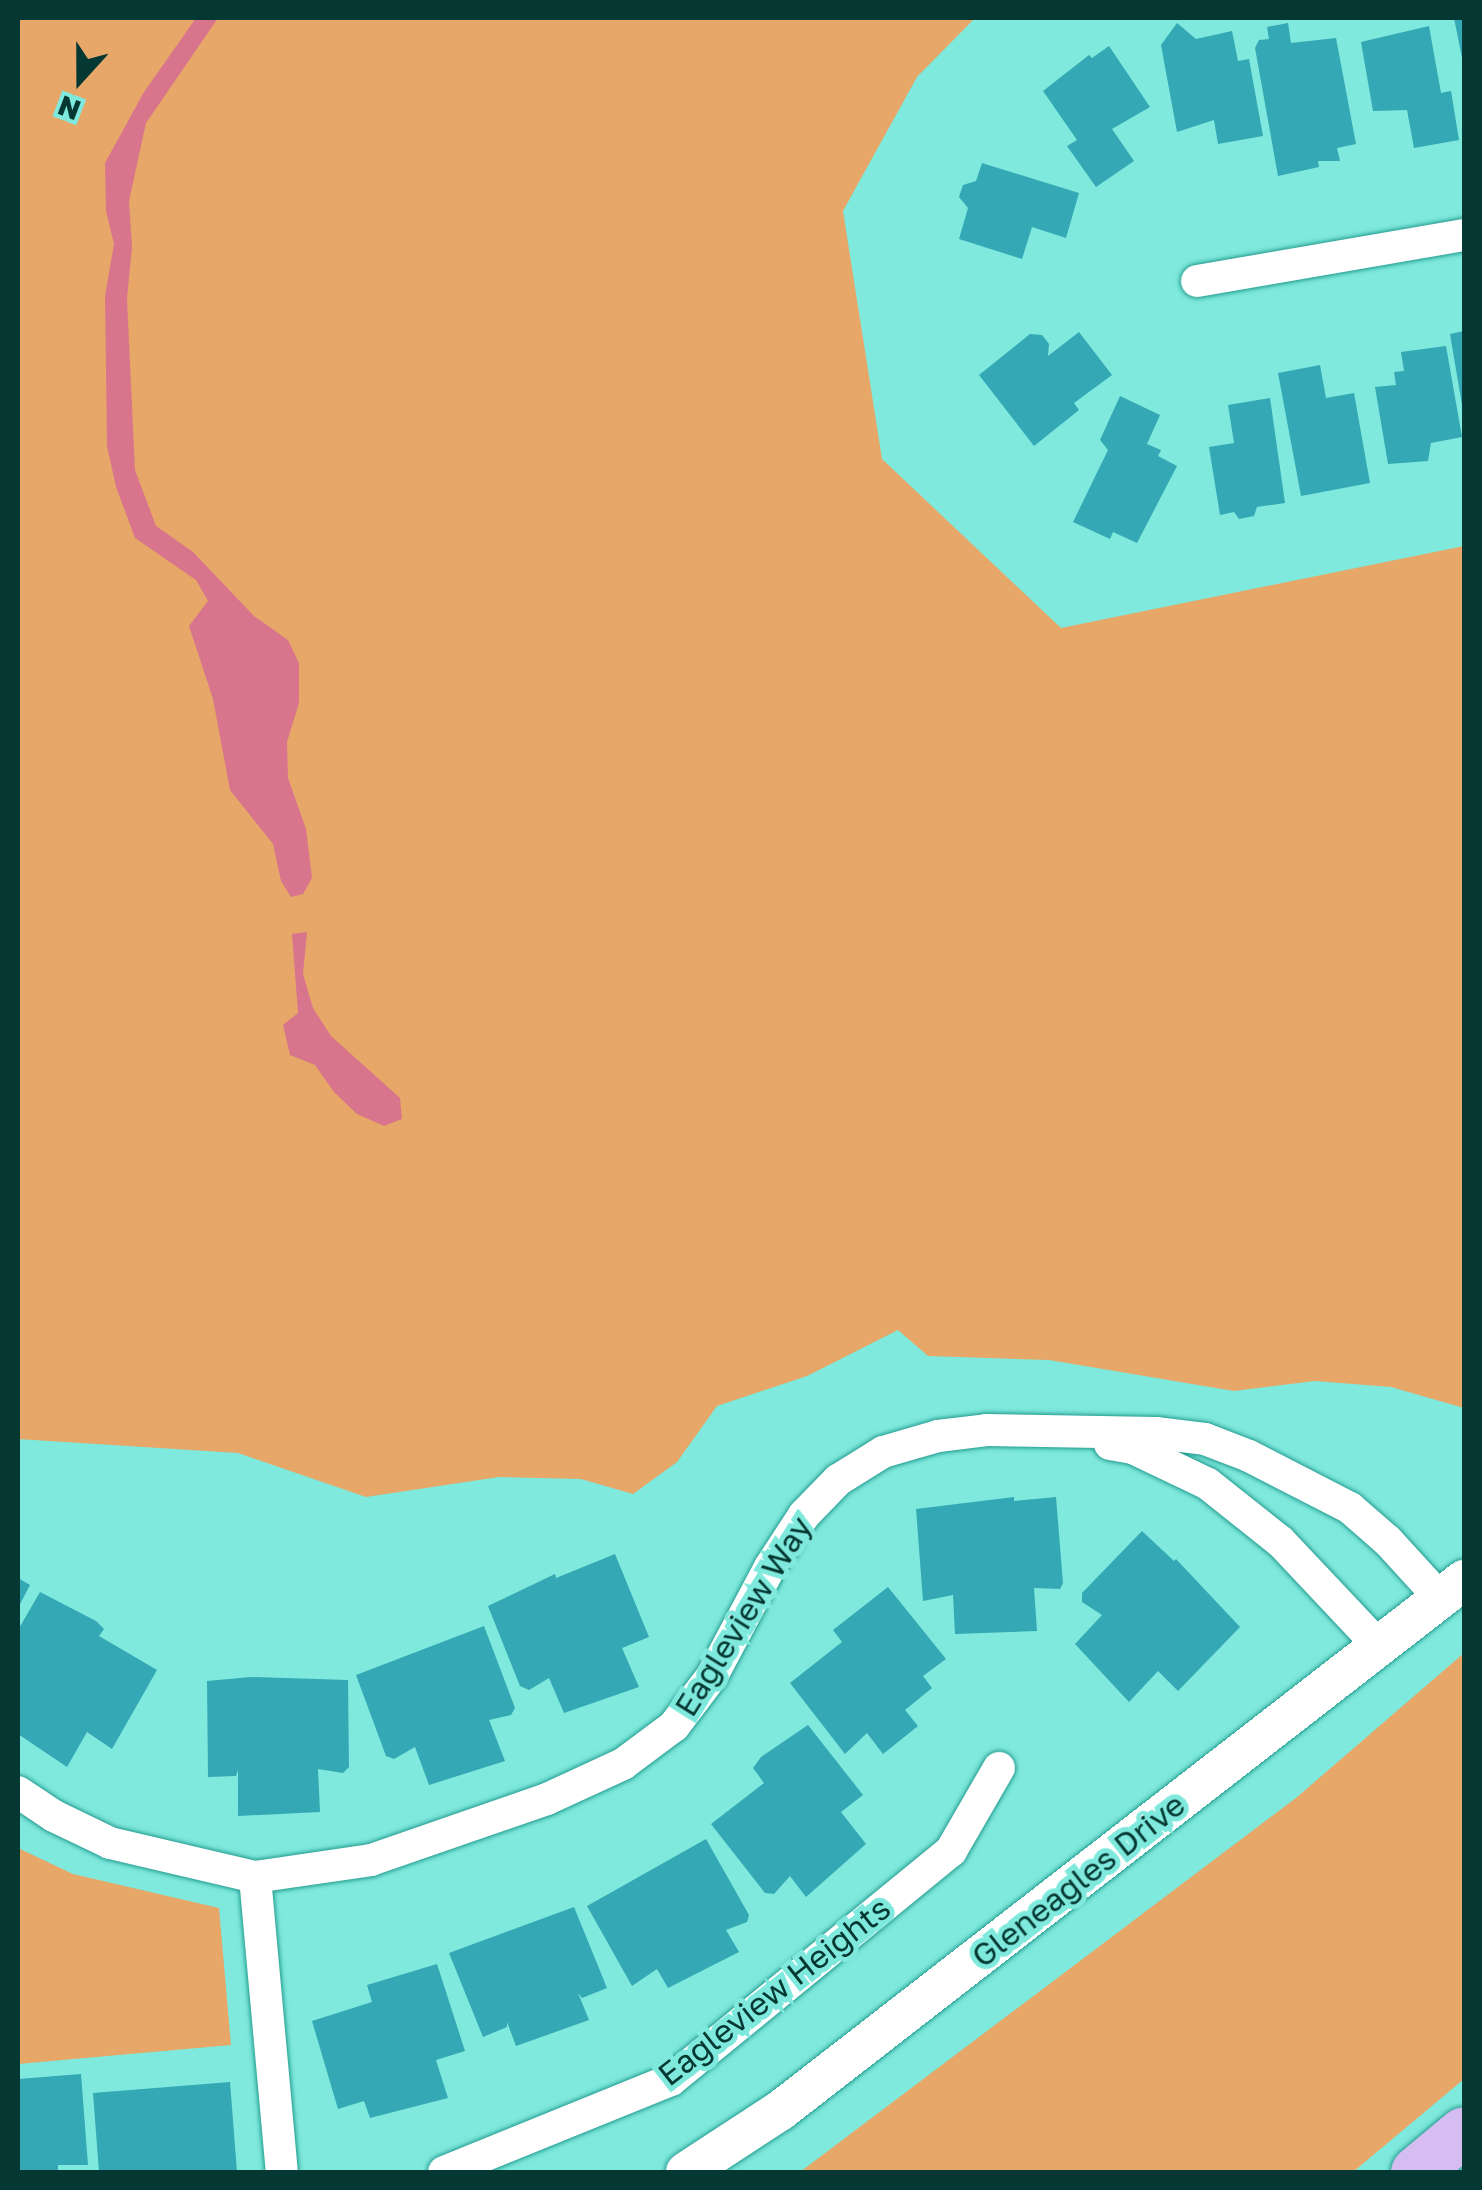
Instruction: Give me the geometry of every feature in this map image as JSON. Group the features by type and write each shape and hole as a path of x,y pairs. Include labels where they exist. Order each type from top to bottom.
{"main road":[{"path":"1416,2172 1464,2132"}],"street":[{"path":"1197,281 1464,235"},
{"name":"Eagleview Way","path":"18,1792 54,1816 110,1843 255,1877 371,1860 547,1799 623,1764 674,1726 712,1676 770,1566 804,1514 838,1480 883,1452 938,1436 987,1430 1061,1435 1156,1433 1204,1439 1250,1456 1350,1508 1452,1589"},
{"name":"Eagleview Way","path":"1061,1435 1133,1448 1208,1484 1282,1542 1378,1646"},
{"name":"Gleneagles Drive","path":"686,2172 780,2110 1452,1589"},
{"name":"Eagleview Heights","path":"444,2172 670,2080 951,1851 999,1768"},
{"path":"255,1877 282,2172"}],"shaded area":[{"path":"18,18 975,18 917,77 843,211 882,459 1061,628 1464,546 1464,1408 1391,1387 1315,1381 1234,1391 1049,1360 928,1356 898,1330 807,1376 717,1406 677,1462 633,1494 581,1479 499,1477 366,1497 238,1453 18,1439"},
{"path":"196,18 218,18 146,123 129,201 132,247 127,299 135,470 156,526 193,552 254,616 288,640 299,663 299,703 287,742 288,778 306,829 312,878 303,894 291,897 281,881 273,844 230,790 213,699 189,626 208,601 196,580 135,538 116,487 107,446 105,296 114,244 106,211 105,163 144,92"},
{"path":"307,932 303,974 313,1008 331,1036 400,1098 402,1119 384,1126 357,1114 334,1092 315,1065 290,1055 283,1025 298,1013 292,934"},
{"path":"1464,1653 1464,2079 1353,2172 800,2172 1296,1798"},
{"path":"18,1848 73,1874 219,1908 231,2045 18,2064"}],"building":[{"path":"1454,18 1464,18 1464,63 1463,63"},
{"path":"1177,23 1196,39 1232,31 1238,61 1249,59 1263,136 1218,144 1214,120 1177,132 1161,45"},
{"path":"1288,23 1291,43 1336,38 1356,144 1337,148 1340,161 1318,161 1319,167 1278,176 1255,48 1259,40 1269,39 1267,27"},
{"path":"1429,26 1441,93 1451,91 1459,140 1414,148 1407,110 1373,111 1361,42"},
{"path":"1109,46 1150,107 1112,129 1134,161 1096,187 1067,146 1077,140 1043,91 1089,55 1092,58"},
{"path":"982,163 1079,193 1066,238 1032,227 1022,259 959,239 968,208 959,197 963,185 976,181"},
{"path":"1464,331 1464,405 1462,405 1450,334"},
{"path":"1079,332 1112,375 1074,403 1079,410 1034,446 979,375 1030,334 1042,335 1049,344 1048,356"},
{"path":"1446,346 1462,437 1431,443 1428,461 1388,464 1375,387 1396,385 1394,372 1404,371 1401,352"},
{"path":"1320,365 1326,398 1354,393 1370,483 1301,496 1278,373"},
{"path":"1120,396 1160,415 1147,444 1161,450 1158,456 1177,466 1137,543 1113,532 1110,539 1073,522 1108,450 1100,440"},
{"path":"1270,398 1285,503 1257,507 1254,516 1239,519 1234,512 1220,515 1209,447 1234,443 1228,405"},
{"path":"1014,1497 1014,1501 1056,1497 1063,1583 1060,1589 1034,1588 1037,1631 955,1634 953,1595 923,1601 916,1509"},
{"path":"1142,1531 1176,1559 1240,1627 1178,1691 1158,1671 1129,1702 1075,1644 1102,1615 1082,1602 1082,1593"},
{"path":"615,1554 649,1637 622,1648 639,1687 564,1713 549,1678 529,1690 520,1686 488,1606 555,1574 556,1578"},
{"path":"18,1578 30,1585 18,1608"},
{"path":"888,1587 946,1659 923,1676 932,1688 905,1710 918,1726 883,1754 867,1733 845,1754 790,1683 842,1642 833,1630"},
{"path":"40,1592 96,1621 104,1629 99,1636 157,1670 112,1749 87,1732 67,1767 18,1734 18,1630"},
{"path":"484,1626 515,1708 511,1715 489,1720 505,1761 429,1785 415,1747 394,1759 386,1756 356,1675"},
{"path":"251,1677 348,1680 349,1767 343,1773 318,1769 320,1812 238,1816 238,1770 236,1776 208,1777 207,1681"},
{"path":"808,1725 863,1795 841,1812 866,1844 806,1897 790,1876 774,1894 765,1893 711,1824 764,1783 753,1768 761,1757"},
{"path":"706,1839 749,1915 747,1922 726,1930 739,1952 668,1988 657,1969 632,1986 587,1906"},
{"path":"574,1907 607,1988 582,1998 578,1993 589,2020 516,2046 507,2022 507,2027 483,2037 449,1953"},
{"path":"437,1964 465,2051 436,2060 448,2098 370,2118 364,2101 338,2109 312,2021 372,2002 367,1985"},
{"path":"81,2074 88,2165 58,2165 58,2172 18,2172 18,2079"},
{"path":"230,2082 237,2172 99,2172 93,2093"}]}
